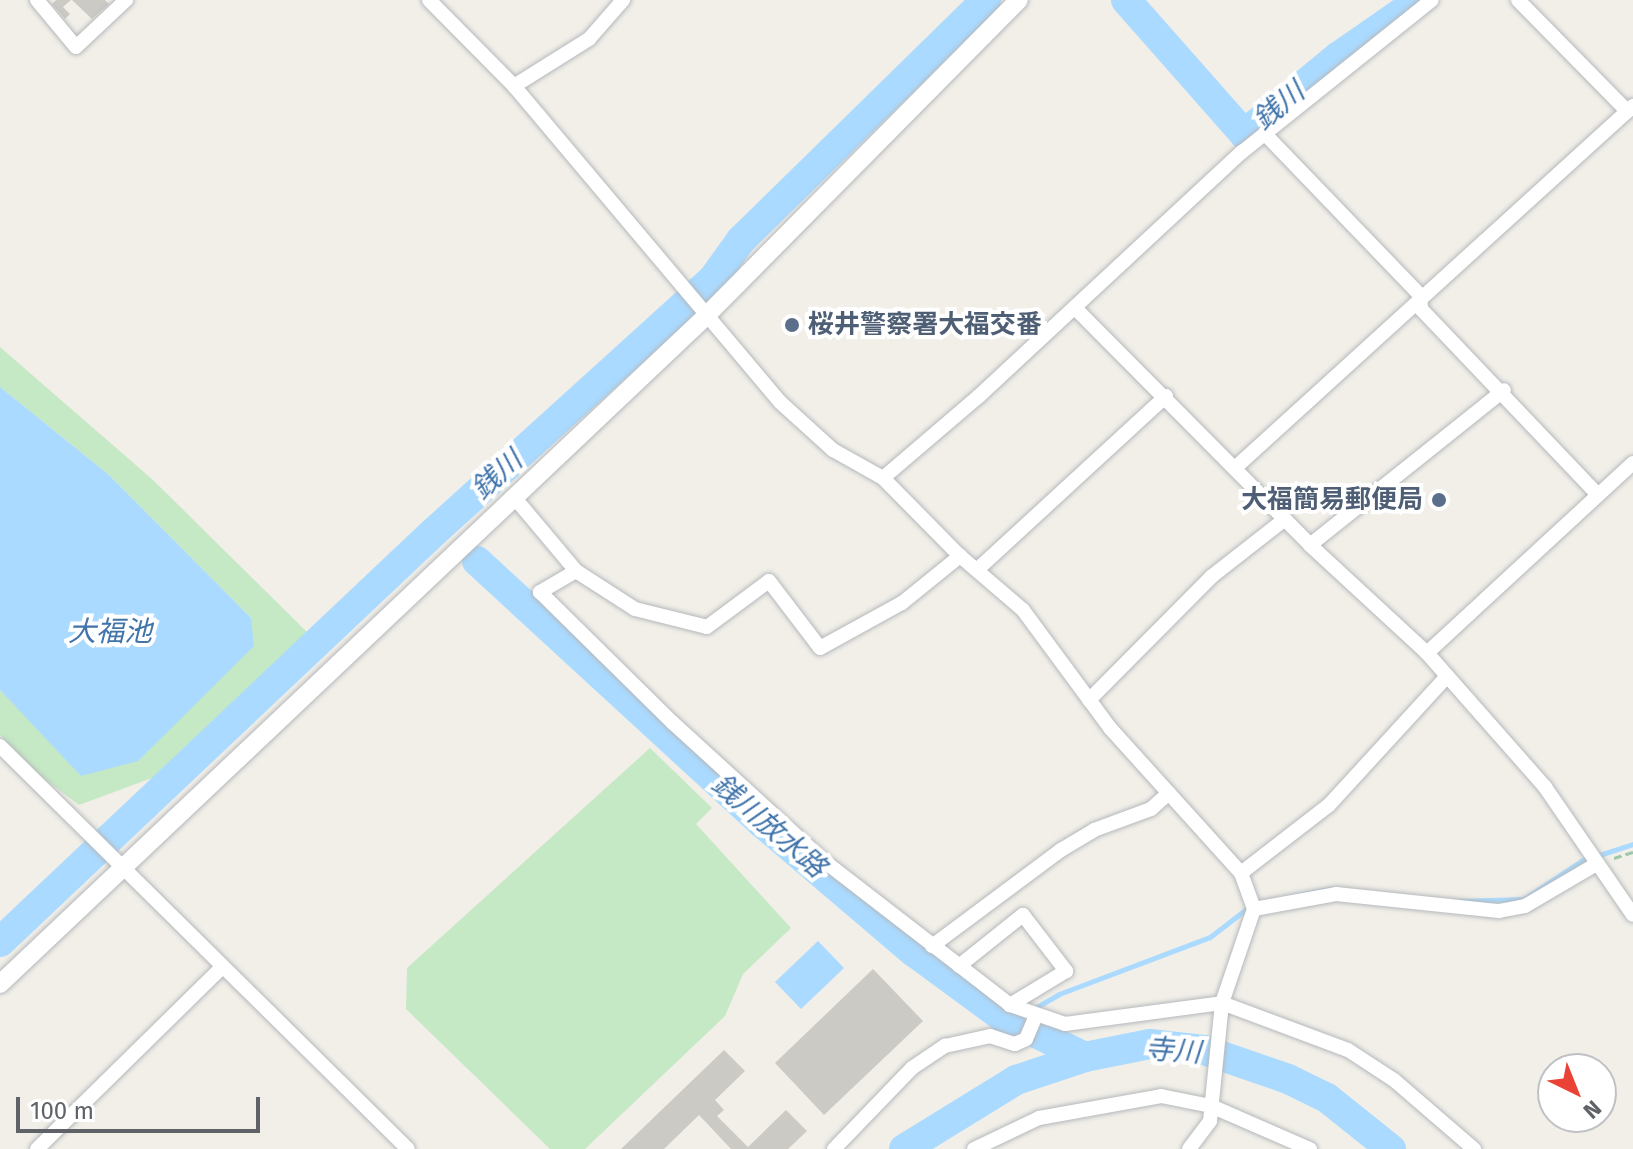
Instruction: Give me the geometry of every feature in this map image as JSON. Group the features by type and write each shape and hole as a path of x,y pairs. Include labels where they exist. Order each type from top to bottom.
{"street":[{"path":"37,0 76,47 126,0"},
{"path":"429,0 514,86 695,306 780,402 833,450 883,478 960,556 979,568 1023,610 1089,700 1241,873 1251,905 1221,1008 1210,1121 1189,1149"},
{"path":"514,86 589,39 623,0"},
{"path":"0,984 118,860 514,497 695,306 1019,0"},
{"path":"883,478 1075,308 1174,212 1265,134 1432,0"},
{"path":"1236,467 1420,295 1630,108 1518,0"},
{"path":"1265,134 1420,295 1421,309 1504,390 1597,494"},
{"path":"1075,308 1166,396 1310,545 1427,653 1545,787 1633,915"},
{"path":"1310,545 1504,390"},
{"path":"979,568 1166,396"},
{"path":"1427,653 1633,463"},
{"path":"514,497 576,571 635,609 707,627 769,581 820,648 902,603 960,556"},
{"path":"1089,700 1211,577 1285,519"},
{"path":"576,571 540,592 824,861 932,946 1024,1012 1065,1024 1221,1008 1348,1050 1394,1080 1474,1149"},
{"path":"1241,873 1329,805 1447,676"},
{"path":"0,746 408,1149"},
{"path":"932,946 1061,850 1094,830 1151,809 1169,793"},
{"path":"1251,905 1336,894 1499,911 1525,906 1593,860"},
{"path":"834,1149 912,1068 945,1046 990,1036 1015,1044 1026,1039 1024,1012 1066,971 1023,915 959,966"},
{"path":"37,1149 222,967"},
{"path":"974,1149 1039,1118 1078,1107 1161,1096 1212,1101 1310,1149"}],"green space":[{"path":"0,347 153,480 309,634 171,771 79,805 29,767 0,735 0,690 44,735 251,618 109,475 0,387"},
{"path":"650,748 712,808 696,824 791,928 743,974 725,1016 585,1149 550,1149 406,1009 407,968"}],"water":[{"name":"大福池","path":"0,387 109,475 251,618 254,646 138,761 81,776 0,690"},
{"path":"818,941 844,968 801,1009 775,982"}],"building":[{"path":"56,0 71,0 63,7 70,14 65,19 52,4"},
{"path":"72,0 105,0 109,4 92,19"},
{"path":"873,969 923,1021 824,1115 775,1063"},
{"path":"724,1050 745,1071 715,1100 724,1110 717,1116 748,1147 786,1110 807,1131 788,1149 731,1149 699,1115 664,1149 621,1149"}],"waterway":[{"name":"銭川","path":"0,942 435,531 713,279 741,240 986,0"},
{"name":"銭川","path":"1126,0 1244,134 1339,56 1420,0"},
{"name":"銭川放水路","path":"477,561 761,822 914,952 1001,1016 1085,1057"},
{"path":"1459,901 1524,899 1581,861 1633,844"},
{"path":"1258,903 1330,889"},
{"path":"1021,1028 1035,1008 1059,994 1210,937 1249,907"},
{"name":"寺川","path":"904,1149 1016,1080 1085,1057 1150,1044 1204,1050 1288,1079 1327,1098 1391,1149"}],"place":[{"name":"桜井警察署大福交番","path":"792,325"},
{"name":"大福簡易郵便局","path":"1439,500"}]}
